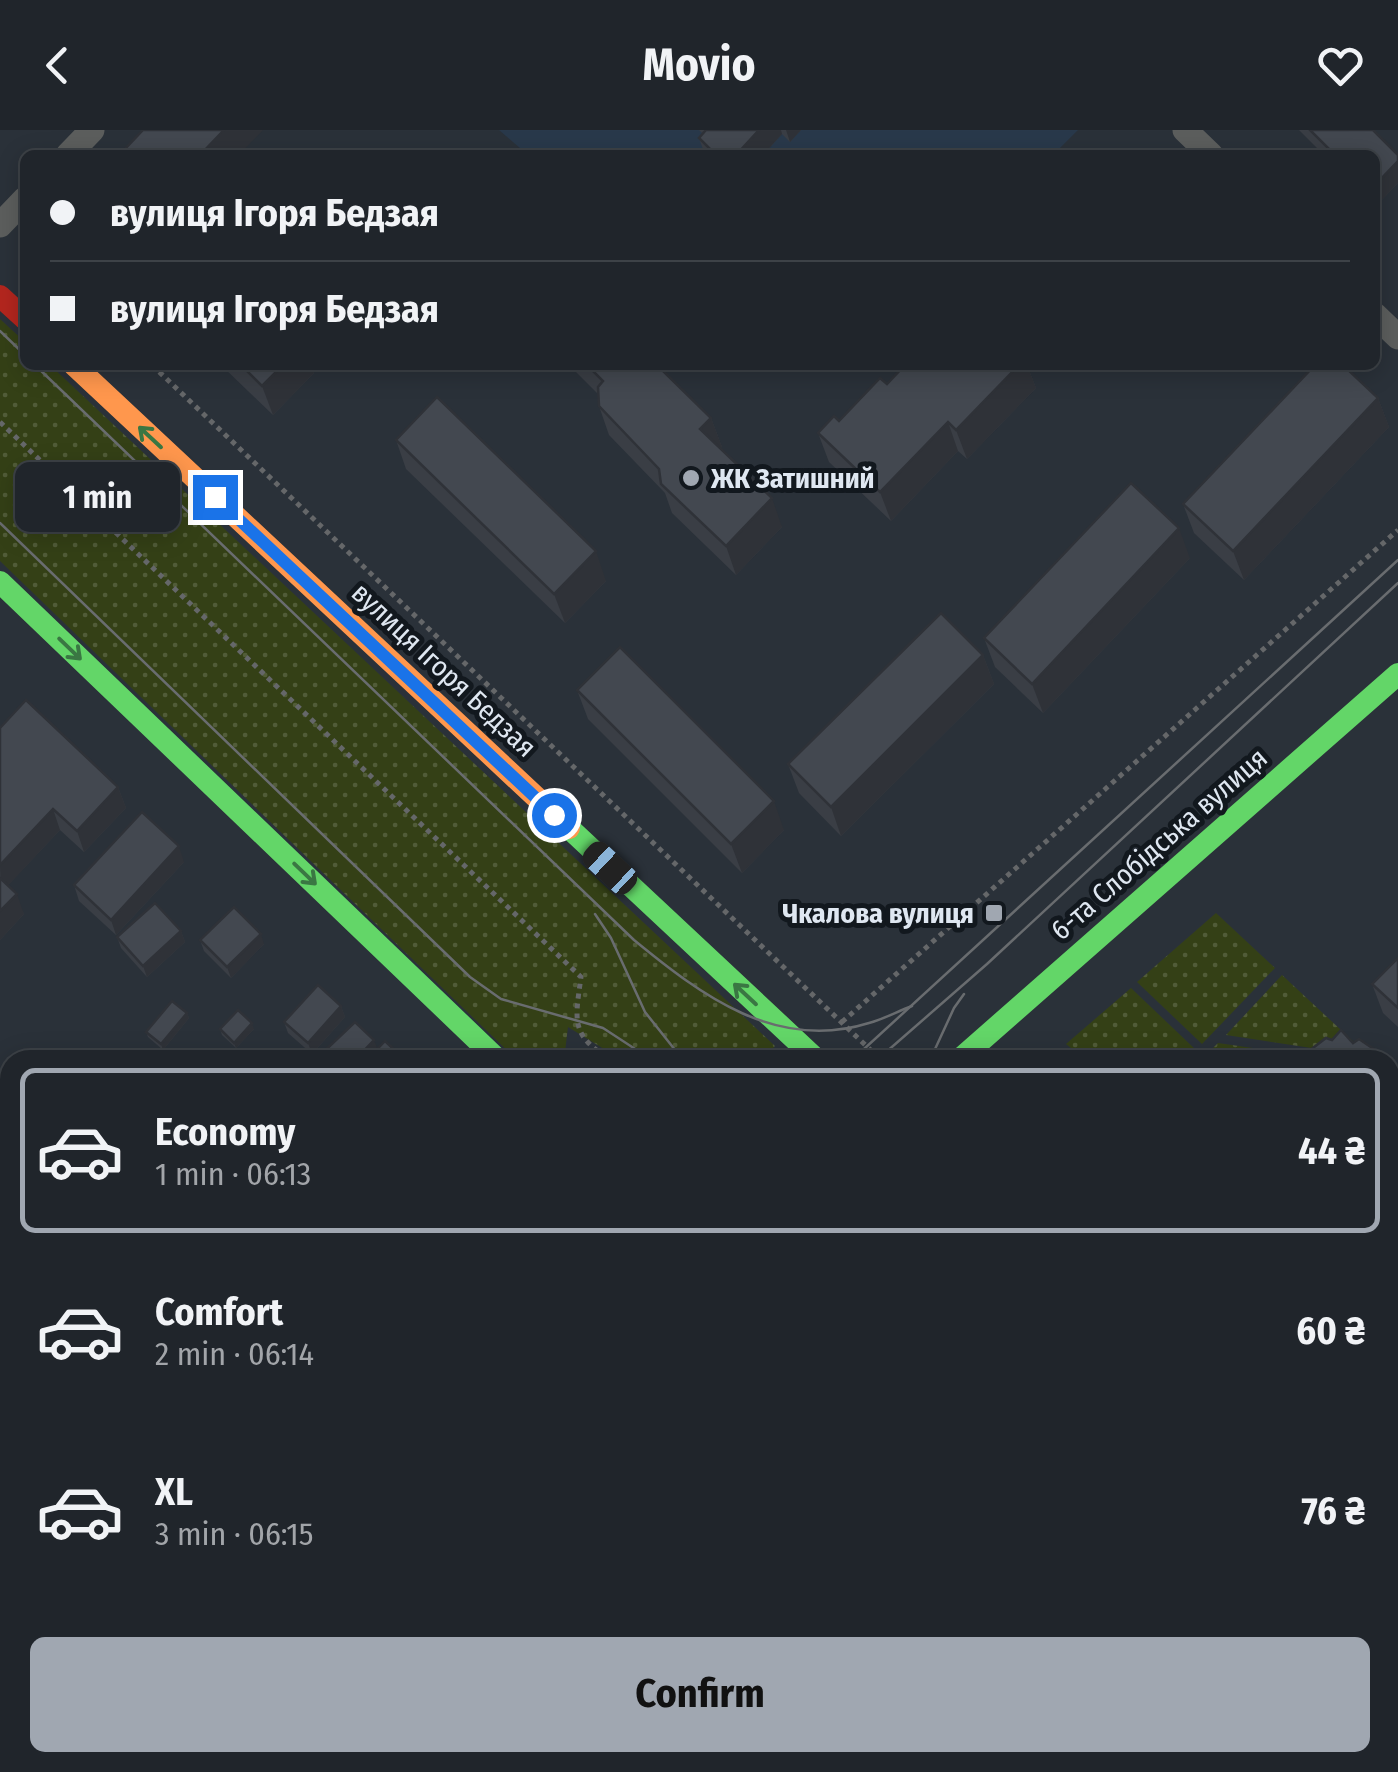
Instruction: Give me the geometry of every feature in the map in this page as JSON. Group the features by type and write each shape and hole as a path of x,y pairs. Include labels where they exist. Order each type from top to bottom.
{"street":[{"path":"73,150 92,130"},
{"path":"1185,130 1206,150"},
{"path":"0,225 20,204"},
{"path":"0,296 20,315"},
{"name":"вулиця Ігоря Бедзая","path":"79,370 806,1050"},
{"path":"0,582 488,1050"},
{"name":"6-та Слобідська вулиця","path":"970,1050 1398,674"}],"path":[{"path":"157,370 871,1050"},
{"path":"0,422 581,976 575,1020 586,1045 595,1050"},
{"path":"842,1022 1398,530"}],"shaded area":[{"path":"499,130 1078,130 1058,150 522,150"}],"green space":[{"path":"0,319 20,337 20,370 55,370 775,1046 771,1050 606,1050 568,1027 565,1050 507,1050 0,561"},
{"path":"1216,913 1275,968 1202,1044 1137,982"},
{"path":"1282,975 1356,1044 1357,1050 1325,1050 1226,1035"},
{"path":"1131,988 1196,1050 1074,1050 1066,1044"},
{"path":"1218,1043 1267,1050 1211,1050"}],"building":[{"path":"143,130 224,130 205,150 126,148"},
{"path":"706,130 759,130 741,150 711,150 699,138"},
{"path":"1310,130 1373,130 1398,155 1398,161 1380,180 1380,150 1330,150"},
{"path":"246,370 278,370 262,386"},
{"name":"ЖК Затишний","path":"592,370 662,370 711,418 700,429 772,498 726,546 661,484 659,469 599,406 598,387 603,381"},
{"path":"900,370 1014,370 956,430 948,422 880,492 818,433 834,416 839,421 880,378 887,384"},
{"path":"1310,370 1348,370 1378,398 1233,551 1183,504"},
{"path":"437,397 596,551 554,594 396,440"},
{"path":"1131,483 1179,528 1032,684 984,638"},
{"path":"941,613 983,655 831,807 788,764"},
{"path":"620,647 774,801 731,844 577,690"},
{"path":"26,700 118,787 77,831 53,809 0,865 0,728"},
{"path":"142,812 179,846 111,920 74,885"},
{"path":"0,878 17,894 0,911"},
{"path":"155,903 181,931 143,966 117,937"},
{"path":"234,907 261,934 227,967 200,940"},
{"path":"1398,958 1398,1008 1372,984"},
{"path":"318,985 341,1006 308,1043 284,1022"},
{"path":"172,1001 187,1013 161,1044 146,1032"},
{"path":"238,1010 252,1023 234,1043 220,1029"},
{"path":"355,1022 374,1040 364,1050 326,1050"},
{"path":"1341,1030 1353,1043 1359,1039 1375,1050 1310,1050 1326,1038 1332,1040"},
{"path":"385,1041 394,1050 376,1050"}],"tram line":[{"path":"0,331 20,350"},
{"path":"40,370 634,940 686,980 742,1013 802,1030 835,1030 869,1023 912,1006"},
{"path":"0,523 470,977 501,999 603,1028 637,1050"},
{"path":"863,1050 1398,560"},
{"path":"888,1050 987,964 1398,583"},
{"path":"595,914 611,938 645,1012 675,1050"},
{"path":"935,1050 964,994"}],"traffic: fast":[{"path":"0,582 488,1050"},
{"path":"970,1050 1398,674"},
{"path":"569,828 806,1050"}],"traffic: slow":[{"path":"79,370 569,828"}],"traffic: jam":[{"path":"0,296 20,314"}],"place":[{"name":"ЖК Затишний","path":"691,478"},
{"name":"Чкалова вулиця","path":"994,913"}],"route":[{"path":"215,497 554,815"}]}
